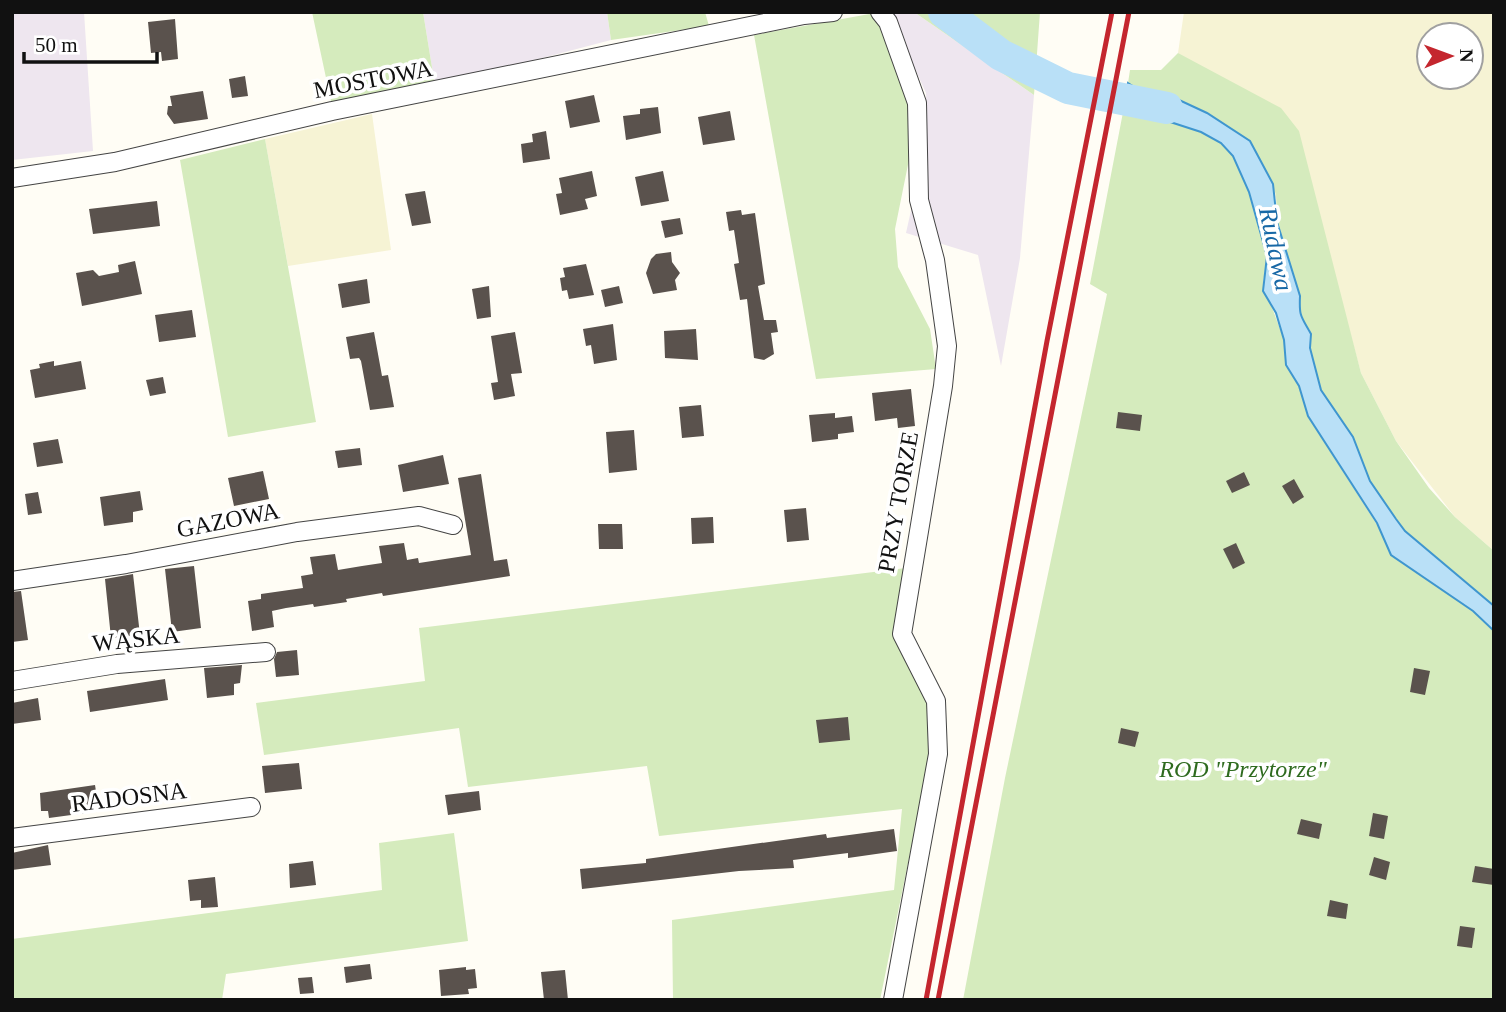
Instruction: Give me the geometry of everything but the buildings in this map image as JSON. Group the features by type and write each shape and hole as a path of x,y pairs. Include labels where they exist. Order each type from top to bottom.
{"street":[{"name":"MOSTOWA","path":"12,178 114,162 332,111 833,12"},
{"name":"PRZY TORZE","path":"880,12 888,22 917,103 919,200 935,260 947,346 902,634 936,701 937,754 893,1000"},
{"name":"GAZOWA","path":"12,581 126,564 297,532 419,516 453,525"},
{"name":"WĄSKA","path":"12,681 117,664 266,652"},
{"name":"RADOSNA","path":"12,838 251,807"}],"shaded area":[{"path":"12,12 84,12 93,151 12,160"},
{"path":"423,12 607,12 611,40 435,86"},
{"path":"889,12 914,12 1034,95 1020,258 1001,366 978,255 906,233 927,138 926,93"},
{"path":"1184,12 1494,12 1494,551 1455,517 1396,441 1361,373 1339,292 1178,53"},
{"path":"372,114 391,250 288,266 265,139"}],"green space":[{"path":"312,12 423,12 435,86 332,106"},
{"path":"607,12 705,12 709,26 611,40"},
{"path":"914,12 1040,12 1034,95"},
{"path":"875,13 908,68 917,120 895,229 898,267 930,329 936,369 816,379 754,35"},
{"path":"1178,53 1281,108 1299,131 1361,373 1396,441 1429,488 1455,517 1494,551 1494,606 1405,531 1370,481 1351,434 1321,390 1310,348 1310,330 1301,318 1300,296 1277,222 1276,194 1250,141 1207,113 1177,99 1144,93 1128,83 1130,70 1161,70"},
{"name":"ROD \"Przytorze\"","path":"1124,107 1201,132 1221,143 1233,156 1249,192 1267,256 1263,283 1284,340 1286,365 1299,386 1310,420 1381,531 1407,566 1473,611 1494,631 1494,1000 963,1000 1005,778 1107,294 1090,284"},
{"path":"265,139 316,422 228,437 180,160"},
{"path":"914,567 909,637 933,704 933,741 880,1000 673,1000 672,920 894,890 902,809 659,836 647,766 468,787 459,728 264,755 256,703 425,681 419,628"},
{"path":"454,833 468,941 226,974 222,1000 12,998 12,939 382,890 379,843"}],"water":[{"path":"1128,83 1144,93 1177,99 1207,113 1250,141 1273,184 1277,222 1300,296 1301,316 1311,334 1310,348 1321,390 1353,437 1370,481 1405,531 1494,606 1494,631 1473,611 1391,555 1377,523 1308,416 1299,386 1286,365 1284,340 1276,313 1263,291 1267,256 1249,192 1233,156 1221,143 1201,132 1124,107"}],"waterway":[{"name":"Rudawa","path":"944,12 1001,55 1068,88 1167,108"}],"railway":[{"path":"926,1000 1047,341 1112,12"},
{"path":"938,1000 1129,12"}]}
